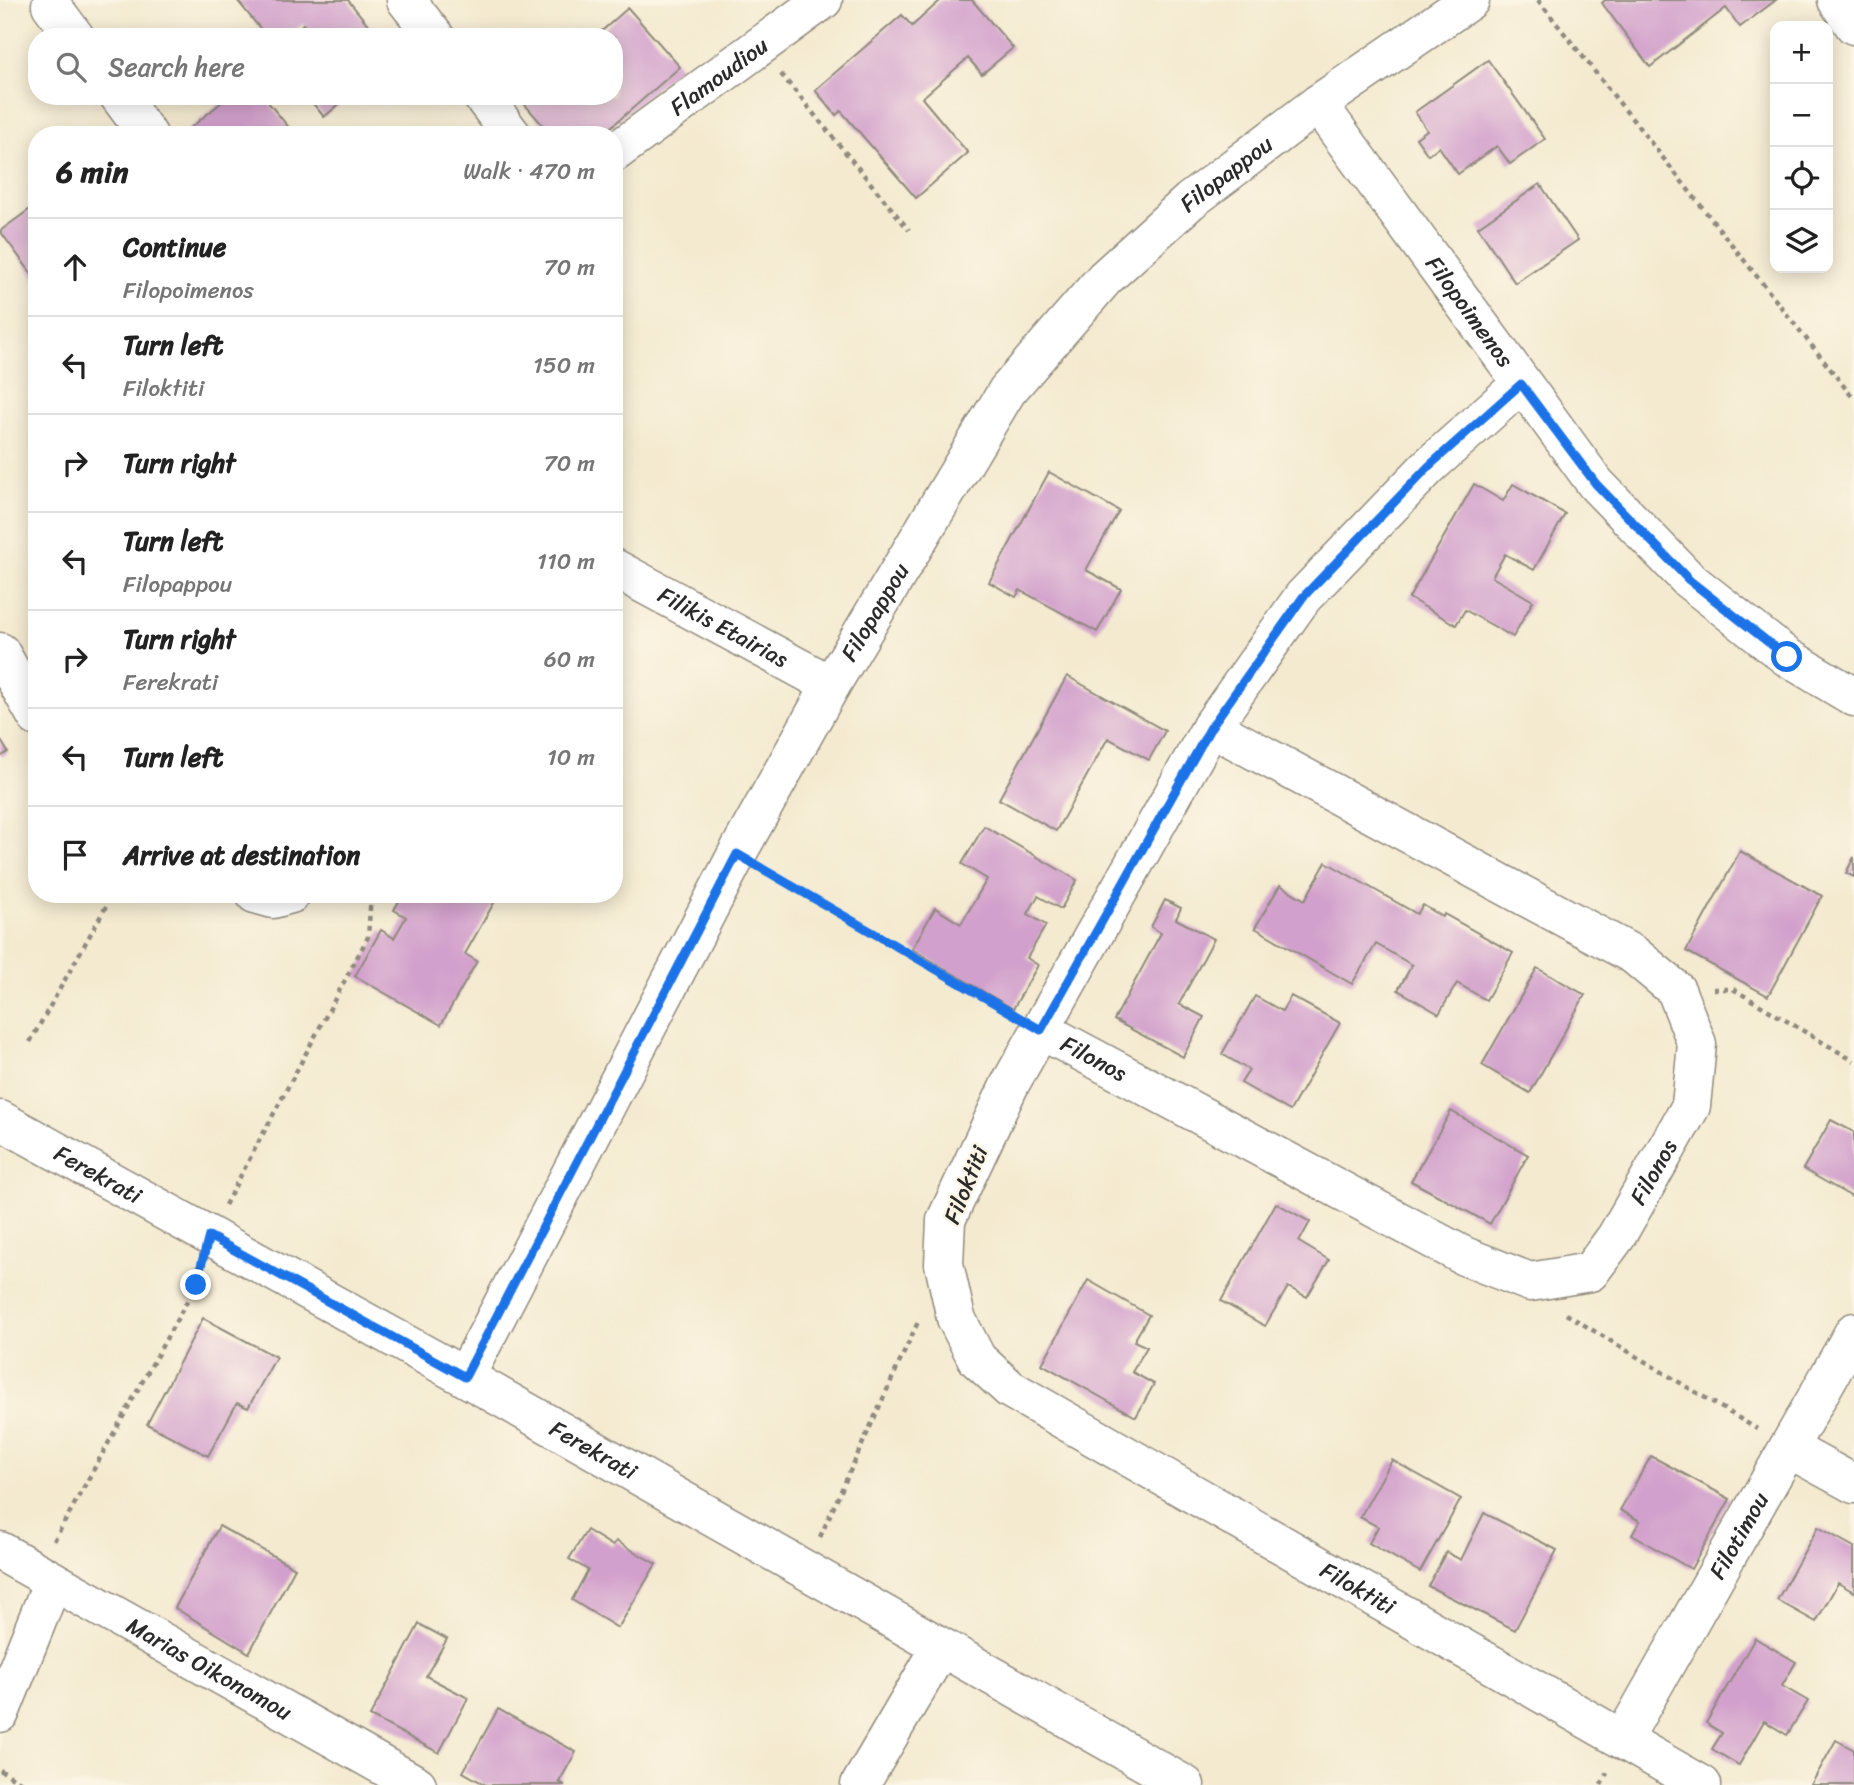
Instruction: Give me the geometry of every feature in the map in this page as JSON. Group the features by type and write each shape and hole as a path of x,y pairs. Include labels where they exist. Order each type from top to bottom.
{"street":[{"path":"406,0 428,28"},
{"name":"Flamoudiou","path":"623,146 823,0"},
{"name":"Filopappou","path":"465,1377 737,854 831,685 1007,391 1105,278 1190,201 1318,104 1470,0"},
{"path":"1837,0 1854,25"},
{"path":"51,5 68,28"},
{"name":"Filopoimenos","path":"1318,104 1596,484 1689,580 1787,657 1854,696"},
{"path":"126,105 141,126"},
{"path":"489,105 505,126"},
{"name":"Filoktiti","path":"1521,384 1429,466 1303,597 1211,727 1010,1084 946,1220 944,1264 956,1318 977,1359 1010,1389 1702,1785"},
{"name":"Filikis Etairias","path":"623,573 831,685"},
{"path":"0,652 28,701"},
{"name":"Filonos","path":"1041,1030 1464,1256 1530,1282 1590,1272 1616,1237 1691,1106 1697,1044 1676,990 1634,955 1211,727"},
{"name":"Ferekrati","path":"0,1120 465,1377 1185,1785"},
{"name":"Filotimou","path":"1623,1739 1854,1332"},
{"path":"1788,1448 1854,1484"},
{"name":"Marias Oikonomou","path":"0,1551 417,1785"},
{"path":"0,1713 45,1576"},
{"path":"860,1785 941,1647"}],"path":[{"path":"1538,0 1854,399"},
{"path":"759,47 909,230"},
{"path":"737,854 1041,1030"},
{"path":"30,1042 108,903"},
{"path":"45,1576 196,1285 209,1236 368,937 370,903"},
{"path":"1676,990 1734,989 1854,1061"},
{"path":"1553,1278 1561,1311 1788,1448"},
{"path":"805,1570 921,1315"},
{"path":"0,1770 25,1785"}],"building":[{"path":"237,0 348,0 370,27 306,28 303,24 298,28 260,28"},
{"path":"941,0 972,0 1013,48 982,74 968,58 922,98 968,153 916,198 841,111 836,115 815,90 902,15 912,26"},
{"path":"1605,0 1776,0 1740,27 1726,8 1650,67 1602,3"},
{"path":"628,8 680,67 612,126 543,126 525,105 623,105 623,28 605,28"},
{"path":"1488,60 1545,139 1510,164 1497,146 1458,174 1439,147 1428,155 1416,138 1427,130 1415,112"},
{"path":"218,105 270,105 288,126 193,126"},
{"path":"314,105 338,105 324,117"},
{"path":"1540,184 1578,240 1515,283 1478,227"},
{"path":"28,211 28,269 0,231"},
{"path":"1049,472 1119,511 1086,570 1121,589 1097,632 1020,590 1016,597 989,582"},
{"path":"1474,484 1503,501 1513,484 1565,514 1534,570 1505,554 1492,577 1533,601 1513,637 1465,610 1456,625 1409,598"},
{"path":"1067,676 1165,731 1149,760 1108,738 1056,831 999,799"},
{"path":"0,739 8,752 0,757"},
{"path":"984,826 1077,880 1061,909 1038,896 1028,914 1046,925 1027,958 1038,965 1013,1009 912,949 935,908 961,924 987,879 962,864"},
{"path":"1740,851 1822,896 1768,996 1686,951"},
{"path":"1854,857 1854,877 1846,873"},
{"path":"1326,862 1417,914 1423,905 1513,953 1486,1000 1457,983 1439,1014 1398,990 1412,965 1376,944 1352,984 1255,928 1280,885 1305,900"},
{"path":"1165,900 1181,908 1176,919 1214,939 1179,1004 1204,1017 1183,1057 1114,1020 1161,933 1151,927"},
{"path":"398,903 494,903 465,954 477,961 441,1025 355,976 381,930 394,938 406,917 394,910"},
{"path":"1537,968 1585,995 1530,1093 1482,1065"},
{"path":"1255,996 1282,1011 1291,996 1340,1023 1290,1111 1241,1083 1249,1070 1222,1054"},
{"path":"1451,1111 1528,1155 1490,1224 1411,1181"},
{"path":"1831,1120 1854,1132 1854,1198 1803,1169"},
{"path":"1276,1203 1310,1222 1299,1242 1329,1260 1307,1297 1288,1287 1265,1326 1221,1301"},
{"path":"1088,1280 1149,1315 1134,1341 1147,1347 1132,1372 1154,1384 1136,1417 1042,1364"},
{"path":"203,1318 276,1357 248,1408 237,1403 208,1456 147,1424"},
{"path":"1651,1456 1730,1499 1691,1569 1632,1535 1640,1521 1620,1510"},
{"path":"1392,1460 1461,1499 1420,1572 1369,1543 1378,1527 1360,1517"},
{"path":"1484,1513 1557,1550 1515,1630 1428,1586 1446,1552 1461,1560"},
{"path":"219,1526 295,1568 249,1653 175,1608"},
{"path":"1818,1527 1854,1547 1854,1592 1838,1583 1816,1622 1777,1600"},
{"path":"587,1530 613,1546 616,1541 656,1564 618,1628 572,1600 588,1570 569,1559"},
{"path":"419,1624 447,1639 426,1676 468,1698 439,1753 370,1716"},
{"path":"1755,1638 1796,1662 1782,1686 1808,1701 1787,1735 1764,1721 1739,1765 1712,1749 1722,1733 1706,1723"},
{"path":"498,1709 576,1752 559,1782 565,1785 486,1785 463,1772"},
{"path":"1836,1740 1854,1750 1854,1785 1811,1785"}],"route":[{"path":"196,1285 209,1236 465,1377 737,854 1041,1030 1211,727 1303,597 1429,466 1521,384 1596,484 1689,580 1787,657"}]}
